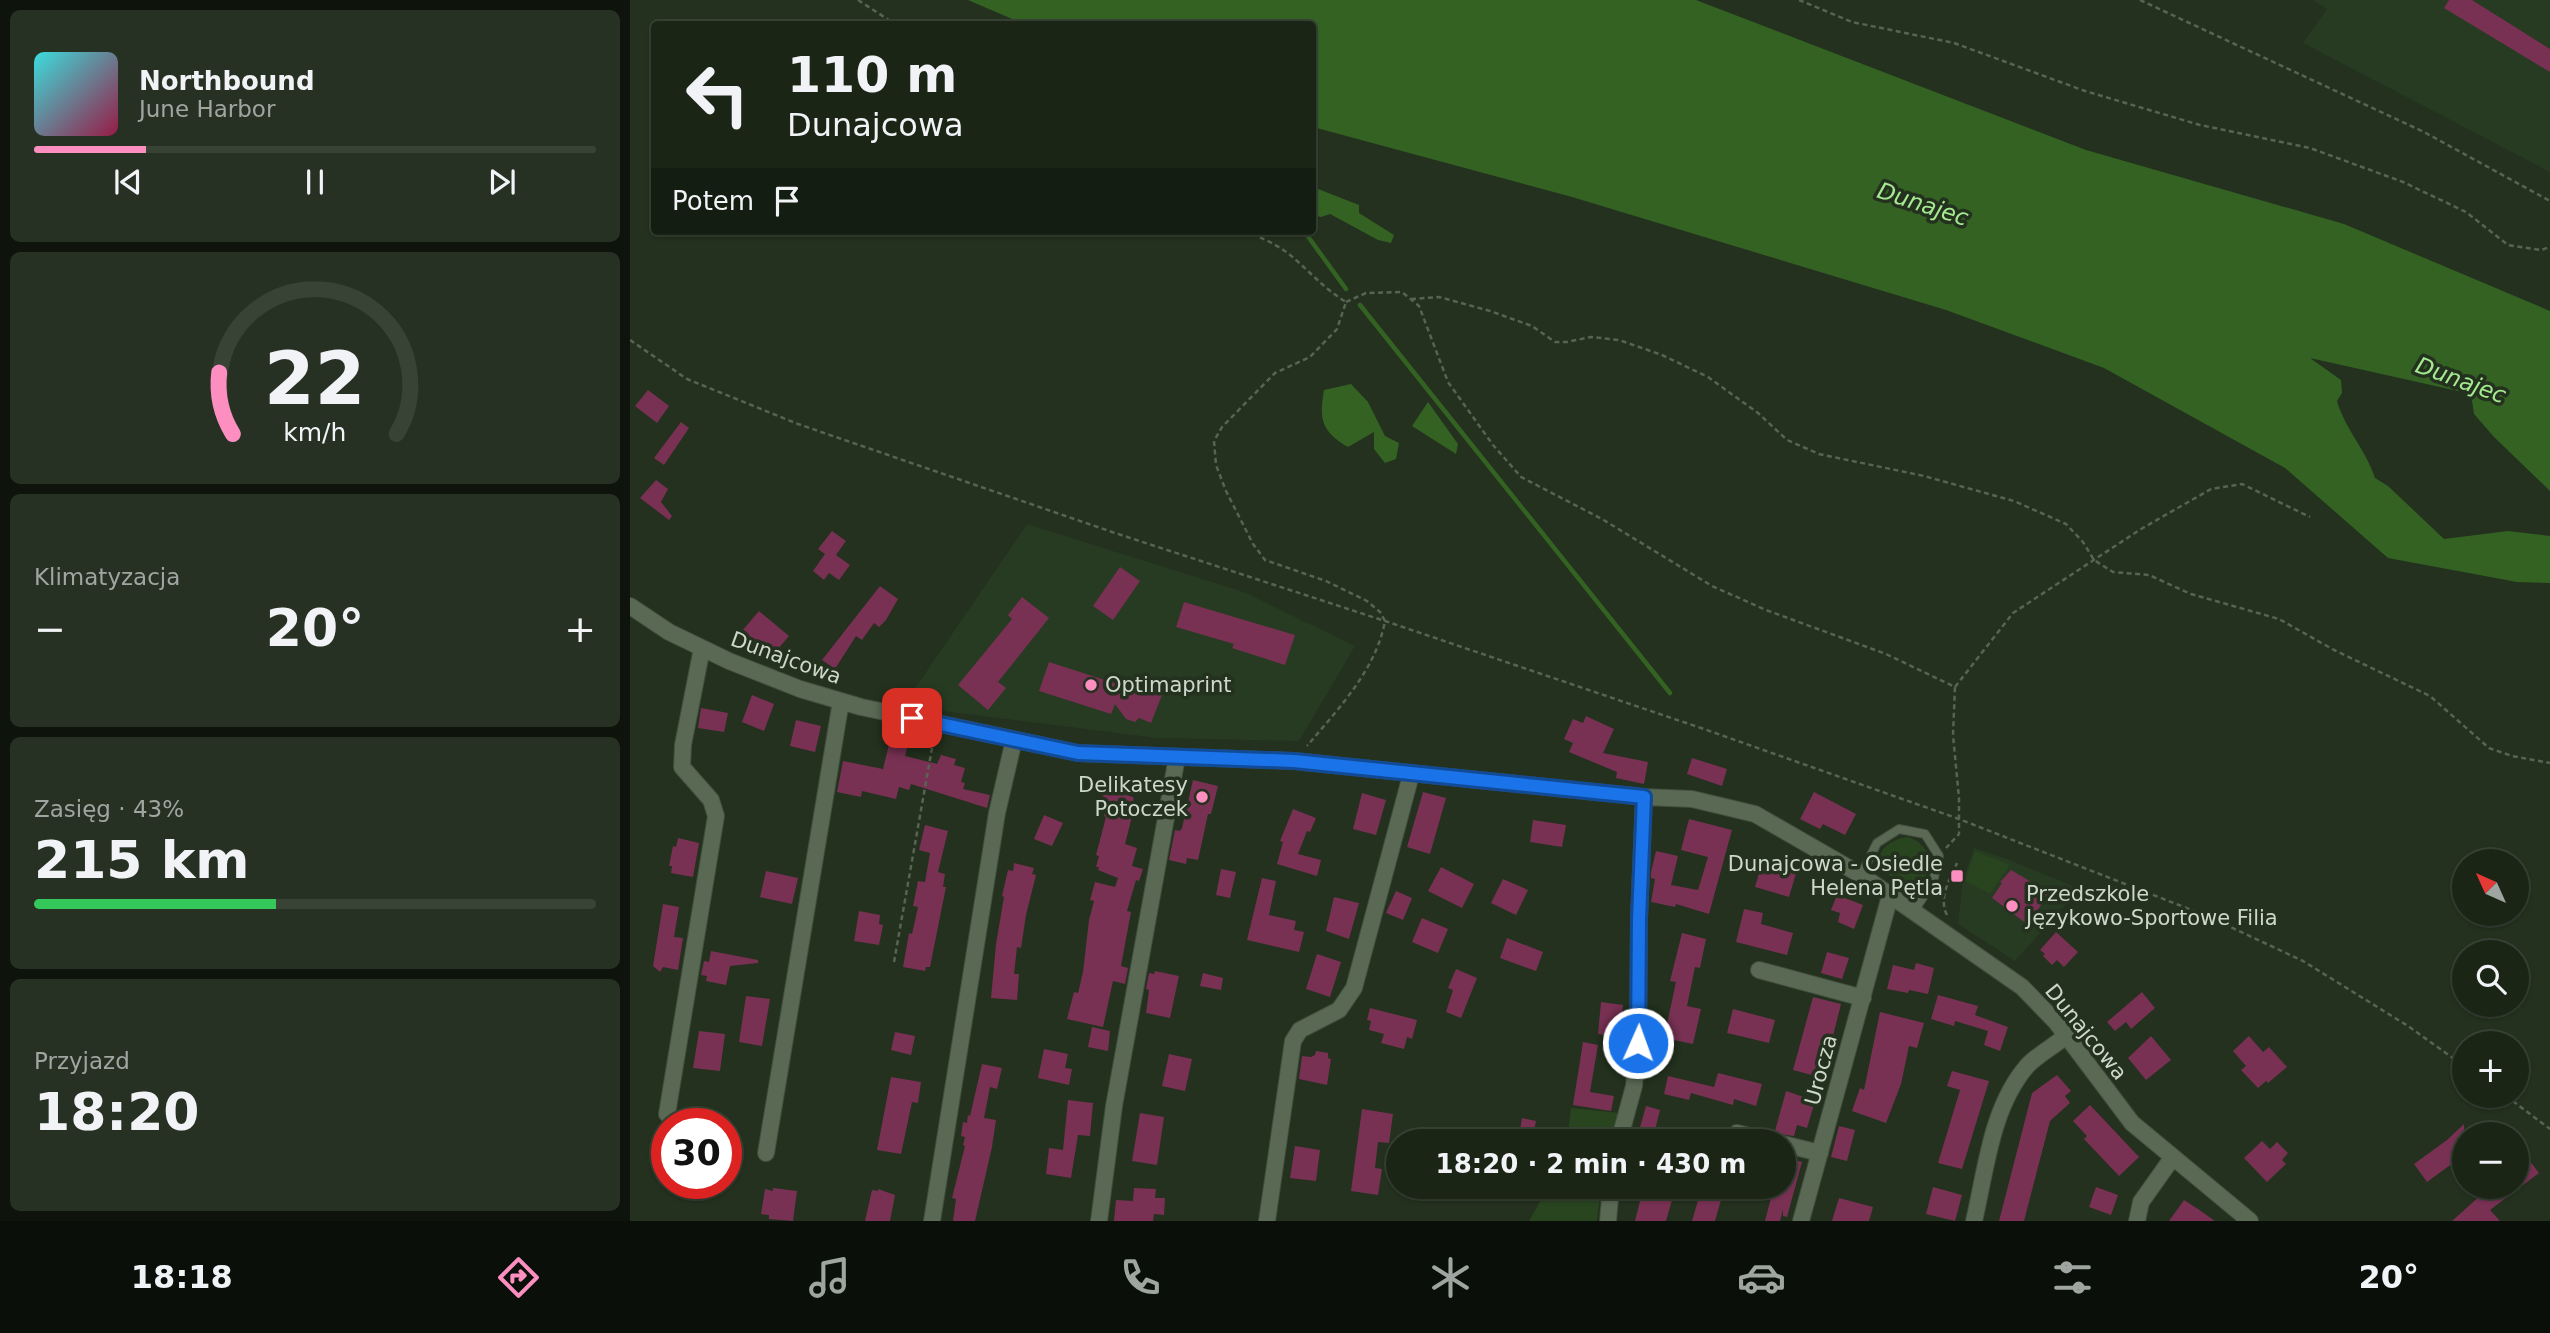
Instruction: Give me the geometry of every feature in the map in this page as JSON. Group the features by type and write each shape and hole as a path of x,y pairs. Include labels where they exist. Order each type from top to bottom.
{"street":[{"name":"Dunajcowa","path":"630,606 669,632 729,662 800,689 841,701 1078,753 1294,761 1411,775 1692,799 1755,814 1861,875 2022,987 2056,1022 2132,1123 2250,1221"},
{"path":"668,1108 716,817 711,800 682,767 682,745 702,648"},
{"path":"766,1153 841,701"},
{"path":"932,1221 997,813 1014,740"},
{"path":"1099,1221 1114,1106 1177,757"},
{"path":"1267,1221 1293,1041 1300,1030 1339,1010 1354,988 1411,775"},
{"path":"1622,1129 1634,1086 1638,1043 1644,797"},
{"name":"Urocza","path":"1801,1221 1890,896"},
{"path":"1759,970 1863,998"},
{"path":"1974,1221 2000,1112 2011,1089 2028,1065 2066,1036"},
{"path":"1796,1147 1820,1153"},
{"path":"2137,1221 2141,1202 2173,1157"},
{"path":"1608,1221 1610,1199"}],"lane":[{"path":"1861,875 1877,843 1899,829 1925,834 1939,856 1933,882 1914,911"}],"path":[{"path":"858,0 890,21"},
{"path":"1800,0 1852,22 1954,43 2085,91 2188,121 2310,148 2403,182 2466,212 2508,244 2541,250 2550,247"},
{"path":"2140,0 2424,132 2550,201"},
{"path":"1254,235 1287,253 1324,289 1346,302"},
{"path":"1294,761 1368,668 1382,636 1385,621 1380,612 1367,601 1326,581 1265,560 1252,544 1226,491 1216,466 1214,441 1222,427 1275,373 1310,356 1337,329 1346,302 1366,293 1402,292 1419,306 1448,382 1493,445 1521,477 1602,519 1712,586 1766,610 1886,654 1955,687"},
{"path":"1412,299 1439,297 1490,311 1532,326 1555,342 1591,337 1619,340 1662,355 1708,377 1758,413 1787,440 1819,454 1924,476 2014,501 2066,524 2094,561 2113,572 2149,575 2191,594 2279,619 2371,669 2430,696 2490,748 2512,756 2550,763"},
{"path":"630,340 687,379 798,424 1115,533 1385,621 1959,819 2207,915 2304,961 2408,1026 2452,1057"},
{"path":"1939,856 1959,834 1953,735 1955,687 2013,613 2141,529 2211,489 2242,484 2310,517"},
{"path":"894,962 937,723"},
{"path":"1953,940 1959,930 1946,914 1944,895 1957,863"},
{"path":"2522,1108 2550,1129"}],"shaded area":[{"path":"2313,0 2550,0 2550,172 2303,43 2327,9"},
{"path":"1027,524 1244,592 1355,646 1299,741 1157,738 903,706"},
{"path":"1907,837 1922,845 1929,860 1927,874 1913,885 1890,876 1881,865 1880,859 1880,854 1887,845"},
{"name":"Przedszkole Językowo-Sportowe Filia","path":"1974,848 2080,889 2015,961 1958,924 1963,880"},
{"path":"1975,851 2010,865 1990,894 1965,881"},
{"path":"1571,1108 1619,1113 1614,1129 1568,1129"},
{"path":"1600,1199 1597,1221 1529,1221 1541,1200"}],"water":[{"name":"Dunajec","path":"968,0 1696,0 2086,150 2344,224 2550,311 2550,491 2474,414 2471,394 2310,358 2341,380 2342,393 2337,401 2375,478 2388,486 2444,539 2508,531 2550,536 2550,583 2517,582 2388,558 2285,468 2104,368 1946,310 1572,197 1316,128 1316,21 1017,21"},
{"path":"1316,188 1359,205 1359,213 1394,235 1391,243 1378,240 1330,214 1316,216"},
{"path":"1351,384 1368,402 1385,436 1399,443 1396,459 1385,463 1374,449 1374,432 1348,447 1327,430 1322,417 1324,390"},
{"path":"1428,402 1458,444 1456,454 1412,426"}],"building":[{"path":"2449,0 2472,0 2550,49 2550,72 2444,8"},
{"path":"648,390 669,406 657,423 635,406"},
{"path":"681,422 689,428 664,465 654,458"},
{"path":"656,480 668,489 661,502 672,516 669,520 640,498"},
{"path":"832,531 846,541 836,555 850,565 839,580 829,573 824,580 813,571 825,554 818,549"},
{"path":"1120,567 1140,581 1113,620 1093,606"},
{"path":"880,586 898,599 879,627 874,623 862,640 856,636 835,669 822,660"},
{"path":"1022,597 1049,618 998,682 1006,688 988,710 958,685 1012,619 1008,615"},
{"path":"1184,602 1295,635 1285,665 1232,648 1234,644 1176,627"},
{"path":"759,611 789,636 772,656 742,631"},
{"path":"1049,662 1136,690 1140,677 1163,683 1159,694 1162,695 1151,723 1139,718 1135,722 1126,719 1115,704 1111,714 1039,691"},
{"path":"752,695 774,704 764,731 742,722"},
{"path":"701,708 728,713 724,732 698,728"},
{"path":"1586,716 1614,729 1603,753 1648,762 1644,784 1616,778 1617,772 1569,752 1573,743 1564,739 1573,719 1583,723"},
{"path":"796,720 821,726 815,752 790,746"},
{"path":"891,736 909,740 905,756 937,764 941,755 956,759 954,765 965,768 961,782 965,783 963,789 990,795 987,808 911,784 909,790 899,787 896,799 862,791 861,797 837,792 843,761 883,769"},
{"path":"1692,758 1727,769 1722,786 1687,774"},
{"path":"1193,780 1218,786 1211,814 1208,814 1198,860 1187,858 1186,864 1169,860 1175,830 1180,831 1182,828"},
{"path":"1110,790 1133,797 1135,805 1125,844 1137,848 1132,866 1143,869 1139,881 1136,880 1127,911 1131,912 1121,966 1128,968 1125,984 1113,981 1103,1027 1067,1019 1083,972 1094,901 1090,900 1095,882 1115,887 1118,878 1096,867 1099,856 1096,855 1106,817 1105,812 1099,811 1104,791"},
{"path":"1423,792 1446,798 1430,854 1407,847"},
{"path":"1814,792 1856,814 1845,835 1823,824 1820,829 1800,819"},
{"path":"1362,793 1386,800 1376,835 1353,829"},
{"path":"1293,809 1316,818 1310,832 1307,831 1298,854 1321,860 1317,876 1277,864 1283,842 1280,841"},
{"path":"1044,815 1063,823 1052,846 1034,839"},
{"path":"1689,819 1732,830 1709,914 1676,904 1675,907 1651,902 1655,879 1651,878 1651,872 1656,851 1678,856 1671,885 1698,890 1708,857 1681,850"},
{"path":"1533,820 1566,825 1562,847 1530,842"},
{"path":"925,825 948,831 938,872 945,874 943,887 946,887 930,967 926,967 925,971 903,967 909,933 912,934 918,907 913,906 918,881 925,882 930,853 919,850"},
{"path":"678,838 699,843 693,877 671,873 672,866 669,866 673,846 676,847"},
{"path":"1763,860 1797,870 1789,897 1755,887"},
{"path":"1014,863 1034,868 1032,874 1036,875 1021,948 1017,947 1014,974 1019,974 1017,1000 991,998 1002,896 1008,870 1013,871"},
{"path":"1441,867 1474,884 1462,908 1428,891"},
{"path":"1221,869 1236,872 1230,898 1216,895"},
{"path":"2011,870 2050,893 2027,924 1992,898 2002,883 2000,882"},
{"path":"766,871 798,878 792,904 760,897"},
{"path":"1262,878 1276,881 1269,915 1296,921 1294,930 1304,932 1299,952 1247,940"},
{"path":"1503,879 1528,890 1516,915 1491,903"},
{"path":"1396,891 1412,898 1403,920 1386,913"},
{"path":"1837,895 1863,905 1854,929 1838,922 1840,913 1831,910"},
{"path":"1334,897 1359,903 1349,939 1326,931"},
{"path":"663,904 679,907 674,937 683,938 678,970 663,967 660,972 653,966"},
{"path":"1744,909 1763,913 1761,924 1793,933 1787,955 1736,942"},
{"path":"859,911 880,915 879,924 883,925 879,945 854,941"},
{"path":"1422,918 1448,929 1438,953 1412,942"},
{"path":"2056,932 2078,952 2064,967 2057,960 2052,965 2040,950"},
{"path":"1682,933 1706,939 1700,968 1695,967 1687,1006 1701,1009 1693,1044 1664,1038 1676,982 1670,981"},
{"path":"1507,938 1543,952 1536,971 1500,958"},
{"path":"711,951 758,960 758,963 730,966 726,985 706,981 707,976 701,975 704,961 709,962"},
{"path":"1827,952 1849,958 1842,979 1821,973"},
{"path":"1317,954 1341,962 1330,997 1306,989"},
{"path":"1916,963 1934,968 1928,994 1887,989 1893,965 1914,970"},
{"path":"1456,969 1477,978 1461,1018 1446,1012 1453,990 1448,988"},
{"path":"1155,971 1179,976 1170,1018 1146,1013 1149,973 1154,974"},
{"path":"1203,973 1223,978 1221,990 1200,986"},
{"path":"2142,992 2155,1008 2131,1029 2126,1022 2115,1031 2107,1022"},
{"path":"1938,995 1978,1006 1975,1015 2008,1027 2000,1051 1984,1045 1988,1031 1955,1021 1954,1026 1931,1019"},
{"path":"746,996 770,999 762,1046 739,1042"},
{"path":"1813,997 1841,1004 1819,1077 1793,1070"},
{"path":"1601,1002 1623,1005 1619,1036 1598,1034"},
{"path":"1370,1008 1417,1020 1412,1039 1407,1037 1404,1049 1381,1043 1384,1034 1369,1030 1371,1021 1367,1020"},
{"path":"1733,1009 1775,1020 1769,1043 1727,1033"},
{"path":"1880,1012 1924,1023 1917,1048 1909,1046 1901,1084 1886,1123 1852,1111 1860,1088 1864,1090"},
{"path":"1092,1027 1110,1031 1108,1051 1088,1047"},
{"path":"699,1031 725,1034 720,1071 693,1068"},
{"path":"895,1032 915,1036 911,1055 891,1050"},
{"path":"2151,1036 2171,1060 2146,1080 2128,1058"},
{"path":"2249,1036 2263,1052 2269,1047 2287,1067 2258,1088 2241,1070 2246,1066 2233,1051"},
{"path":"1583,1042 1598,1045 1590,1092 1614,1096 1611,1111 1573,1105"},
{"path":"1044,1049 1068,1054 1065,1068 1072,1069 1069,1085 1038,1078"},
{"path":"1316,1051 1328,1053 1328,1058 1331,1059 1327,1085 1299,1079 1302,1056 1311,1057"},
{"path":"1169,1054 1192,1059 1185,1091 1162,1086"},
{"path":"982,1064 1002,1068 997,1089 990,1087 984,1118 996,1120 992,1147 975,1221 953,1221 956,1199 952,1198 965,1146 965,1137 961,1136 963,1122 967,1123 968,1115 970,1116"},
{"path":"1952,1071 1989,1081 1962,1169 1938,1163 1960,1090 1947,1086"},
{"path":"1718,1073 1762,1084 1756,1106 1734,1099 1733,1105 1691,1093 1689,1100 1664,1094 1668,1076 1714,1087"},
{"path":"2057,1075 2071,1091 2065,1096 2070,1103 2050,1121 2024,1221 1999,1221 2032,1093"},
{"path":"891,1077 921,1082 918,1103 912,1102 901,1154 877,1150"},
{"path":"1786,1091 1815,1101 1807,1128 1797,1125 1796,1129 1776,1129"},
{"path":"1068,1100 1093,1103 1090,1136 1078,1135 1071,1178 1046,1174 1049,1148 1063,1150"},
{"path":"2090,1105 2139,1157 2119,1176 2084,1139 2087,1136 2073,1121"},
{"path":"1646,1106 1660,1110 1655,1129 1640,1129"},
{"path":"1362,1109 1393,1114 1391,1129 1386,1129 1386,1143 1378,1142 1375,1168 1382,1169 1378,1195 1351,1191"},
{"path":"1140,1113 1164,1117 1157,1165 1132,1161"},
{"path":"1522,1118 1536,1121 1534,1129 1520,1129"},
{"path":"1839,1126 1855,1130 1847,1161 1831,1157"},
{"path":"2452,1135 2452,1164 2427,1182 2414,1164"},
{"path":"2262,1141 2270,1149 2277,1142 2288,1153 2282,1160 2286,1164 2267,1182 2244,1158"},
{"path":"1295,1146 1320,1150 1316,1181 1290,1178"},
{"path":"1796,1160 1802,1162 1796,1184"},
{"path":"2529,1160 2539,1173 2529,1181"},
{"path":"1933,1187 1962,1195 1955,1221 1926,1214"},
{"path":"2096,1187 2118,1195 2111,1215 2089,1207"},
{"path":"773,1188 797,1191 793,1221 769,1219 769,1215 761,1214 765,1189 773,1191"},
{"path":"1134,1188 1156,1189 1155,1198 1165,1198 1164,1215 1154,1214 1153,1221 1114,1221 1116,1200 1133,1201"},
{"path":"878,1189 895,1195 890,1221 865,1221 872,1190"},
{"path":"1839,1198 1873,1207 1869,1221 1832,1221"},
{"path":"1640,1199 1672,1199 1666,1221 1635,1221"},
{"path":"1698,1199 1721,1199 1715,1221 1692,1221"},
{"path":"1771,1199 1792,1199 1787,1217 1783,1216 1783,1209 1780,1221 1765,1221"},
{"path":"2477,1199 2505,1199 2490,1210 2500,1221 2452,1221"},
{"path":"2184,1200 2198,1209 2215,1221 2169,1221"}],"waterway":[{"path":"1307,235 1346,289"},
{"path":"1360,305 1670,693"}],"place":[{"name":"Optimaprint","path":"1091,685"},
{"name":"Delikatesy Potoczek","path":"1202,797"},
{"name":"Dunajcowa - Osiedle Helena Pętla","path":"1957,876"},
{"name":"Przedszkole Językowo-Sportowe Filia","path":"2012,906"}],"route":[{"path":"912,718 1078,753 1294,761 1644,797 1638,1043"}]}
